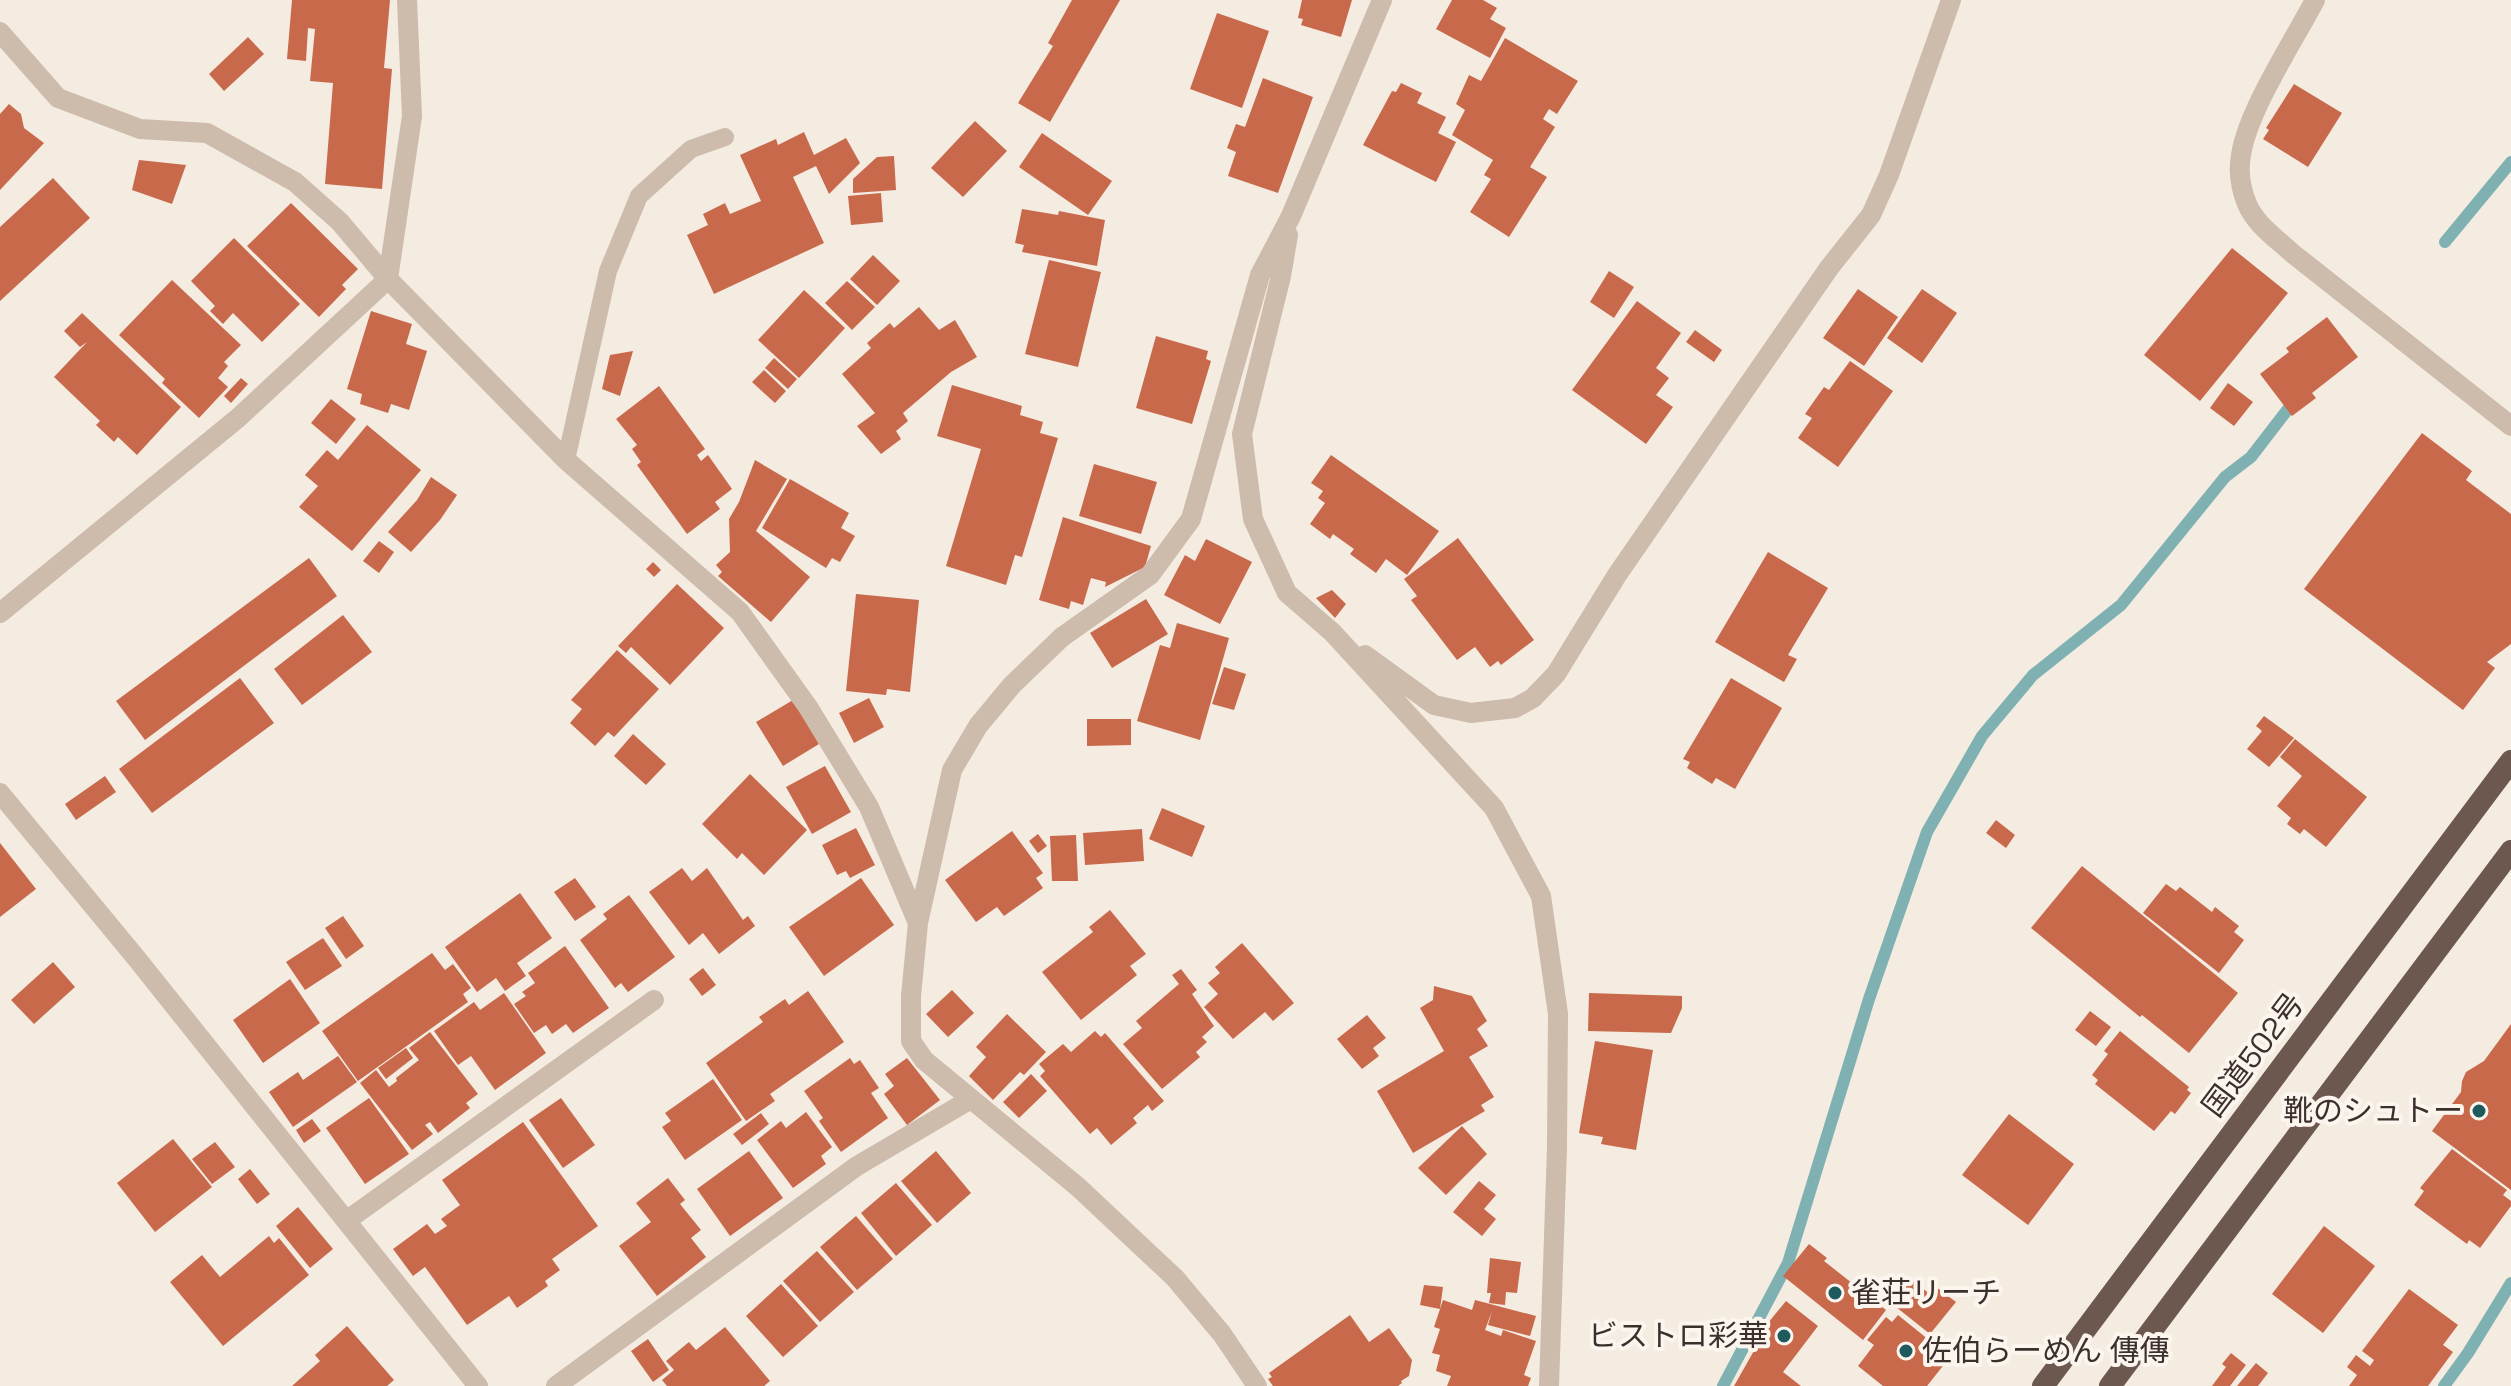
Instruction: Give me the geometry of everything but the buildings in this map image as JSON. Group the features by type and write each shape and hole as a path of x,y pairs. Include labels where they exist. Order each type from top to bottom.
{"highway":[{"name":"国道502号","path":"2043,1386 2511,761"},
{"path":"2110,1386 2511,851"}],"street":[{"path":"0,613 238,418 388,279 412,116 407,0"},
{"path":"1257,1386 1222,1334 1175,1278 1078,1187 924,1060 911,1041 911,996 918,923 952,770 978,726 1012,685 1062,637 1150,575 1191,519 1260,275 1291,216 1382,0"},
{"path":"1291,216 1281,276 1242,434 1253,519 1287,593 1332,632 1434,705 1471,713 1515,708 1533,698 1556,674 1617,575 1829,268 1871,215 1889,175 1951,0"},
{"path":"2315,0 2257,109 2241,154 2240,178 2247,204 2261,226 2292,253 2511,426"},
{"path":"0,32 58,98 140,129 207,133 295,182 340,222 388,279 566,460 740,612 808,707 869,807 918,923"},
{"path":"1332,632 1494,808 1541,896 1558,1014 1549,1386"},
{"path":"0,793 137,959 478,1386"},
{"path":"346,1221 654,1000"},
{"path":"556,1386 857,1166 971,1099"}],"lane":[{"path":"566,460 608,271 639,196 691,149 725,137"}],"waterway":[{"path":"2445,242 2511,162"},
{"path":"1723,1386 1788,1263 1869,999 1927,832 1982,736 2033,675 2121,605 2225,477 2251,457 2298,396"},
{"path":"2444,1386 2511,1283"}],"place":[{"name":"靴のシュトー","path":"2479,1111"},
{"name":"雀荘リーチ","path":"1835,1293"},
{"name":"ビストロ彩華","path":"1784,1336"},
{"name":"佐伯らーめん 傳傳","path":"1906,1351"}]}
